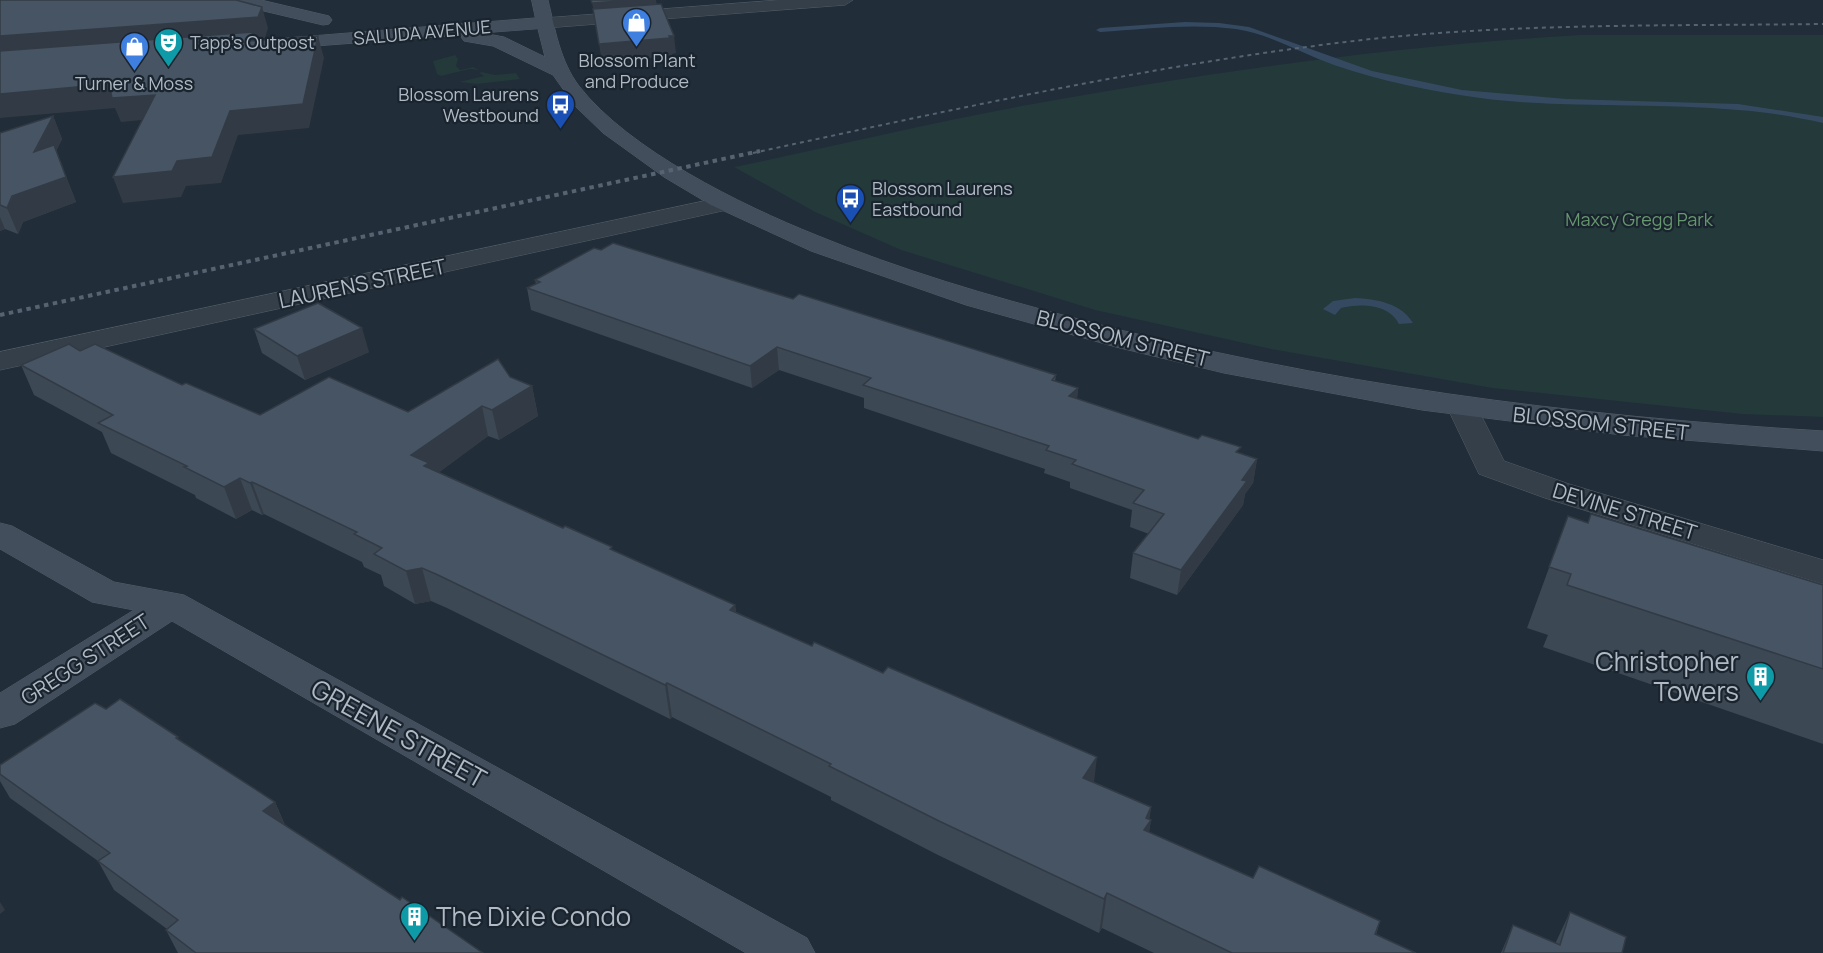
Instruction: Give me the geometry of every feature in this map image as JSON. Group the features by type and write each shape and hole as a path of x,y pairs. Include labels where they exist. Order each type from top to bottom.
{"main road":[{"path":"240,0 323,21 321,40"},
{"path":"521,5 540,2"},
{"name":"BLOSSOM STREET","path":"540,2 549,44 559,71 571,89 616,132 680,179 723,204 780,230 871,266 1108,337 1335,387 1579,422 1823,441"},
{"name":"SALUDA AVENUE","path":"271,25 344,19"},
{"name":"SALUDA AVENUE","path":"256,45 545,23"},
{"path":"412,34 449,35 498,41 559,71"},
{"name":"GREENE STREET","path":"0,534 105,593 171,604 790,953"},
{"name":"GREGG STREET","path":"0,714 171,604"}],"street":[{"name":"SALUDA AVENUE","path":"545,23 844,0"},
{"path":"540,2 559,2"},
{"name":"LAURENS STREET","path":"0,361 723,204"},
{"name":"DEVINE STREET","path":"1462,407 1491,467 1557,491 1823,572"}],"green space":[{"name":"Maxcy Gregg Park","path":"1580,35 1823,35 1823,417 1742,414 1492,388 1271,349 1095,310 901,250 815,212 734,167 990,112 1233,71 1372,53"},
{"path":"455,55 458,59 456,66 460,70 473,67 479,70 470,69 441,76 437,74 433,61"},
{"path":"479,73 495,75 516,73 520,79 477,84 459,82 484,76"}],"water":[{"path":"1355,298 1387,303 1402,311 1413,323 1399,324 1389,312 1374,307 1341,308 1335,315 1323,309 1333,301"}],"building":[{"path":"0,0 236,0 262,7 258,17 0,36"},
{"path":"591,0 635,0 592,3"},
{"path":"661,4 674,36 599,44 593,9"},
{"path":"253,32 250,41 318,36 303,104 230,111 212,157 177,161 172,171 113,177 155,95 112,98 109,84 0,94 0,51"},
{"path":"53,116 34,152 54,145 66,177 12,196 7,208 0,205 0,133"},
{"path":"613,243 793,299 799,294 1056,375 1052,380 1078,388 1069,396 1198,439 1202,435 1241,447 1236,452 1257,459 1242,480 1247,481 1181,570 1133,553 1164,514 1133,503 1144,490 1072,464 1076,460 1046,450 1049,446 863,385 871,378 777,347 750,366 527,288 540,282 535,280 594,248 601,250"},
{"path":"318,303 362,328 297,356 254,329"},
{"path":"69,344 80,351 95,344 182,385 186,383 260,415 329,377 408,412 498,359 510,377 532,386 492,410 482,406 411,455 429,463 424,466 563,528 565,526 612,547 610,549 735,605 730,610 812,646 814,642 883,673 888,667 1097,757 1083,778 1151,807 1146,818 1151,820 1144,830 1253,878 1259,866 1380,921 1375,934 1416,953 1232,953 1107,893 1104,899 939,821 829,766 831,764 667,683 665,685 438,575 422,568 406,571 374,554 382,548 354,534 357,532 252,482 240,478 224,487 184,467 187,466 98,423 113,415 21,365"},
{"path":"1591,514 1823,585 1823,669 1567,585 1571,574 1549,567 1568,516 1588,523"},
{"path":"120,699 275,802 263,811 400,900 402,897 483,953 196,953 166,930 178,920 98,861 110,853 0,774 0,765 95,703 106,709"},
{"path":"1570,912 1626,937 1622,953 1503,953 1513,925 1560,945"}],"waterway":[{"path":"1100,30 1185,25 1236,27 1274,37 1334,62 1369,73 1480,95 1523,100 1738,107 1823,120"}],"railway":[{"path":"753,153 1056,89 1208,62 1362,40 1534,28 1823,24"},
{"path":"0,315 760,151"}],"place":[{"name":"Blossom Plant and Produce","path":"637,48"},
{"name":"Tapp's Outpost","path":"169,68"},
{"name":"Turner & Moss","path":"134,72"},
{"name":"Blossom Laurens Westbound","path":"560,130"},
{"name":"Blossom Laurens Eastbound","path":"851,224"},
{"name":"Christopher Towers","path":"1760,702"},
{"name":"The Dixie Condo","path":"415,942"}]}
